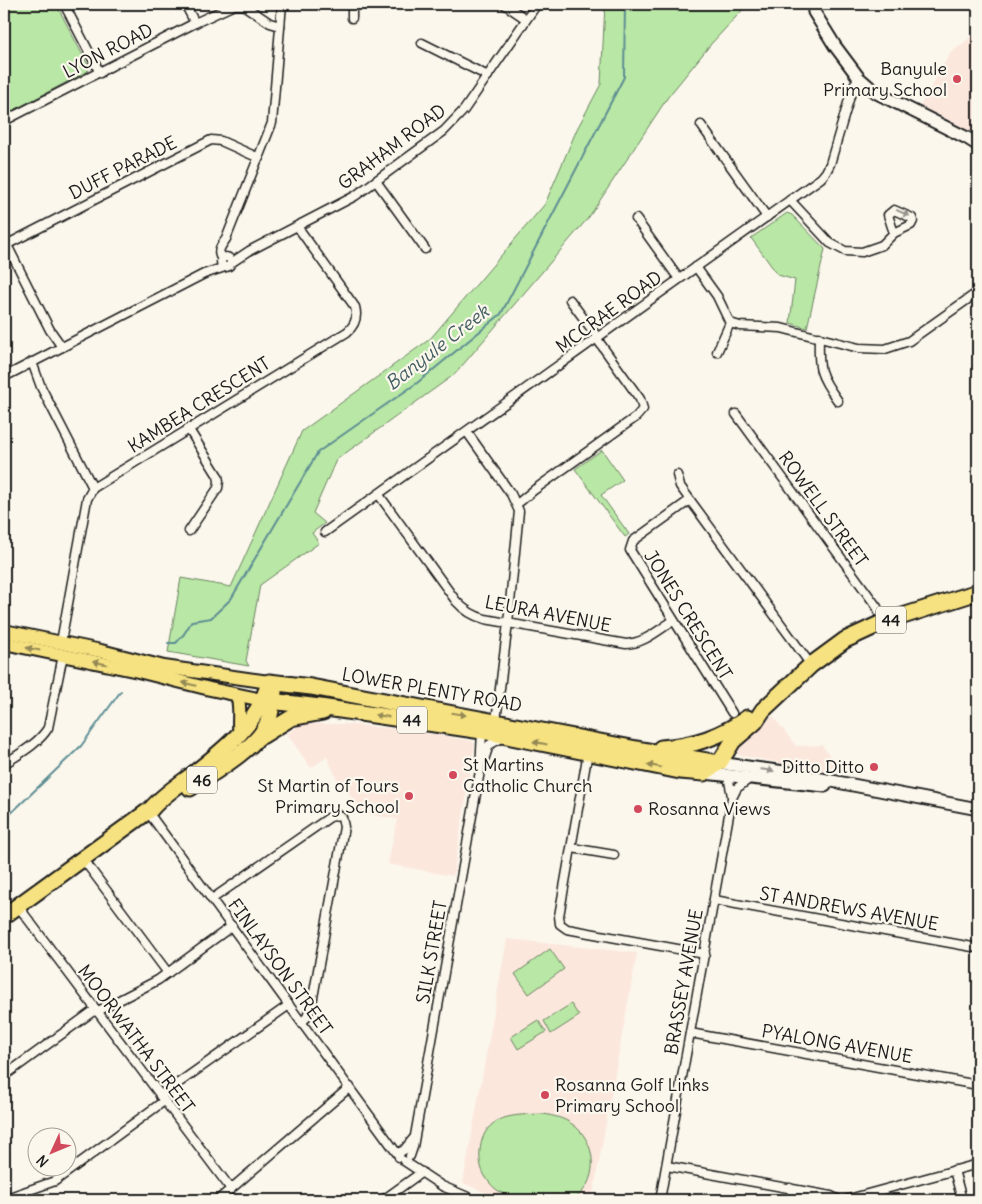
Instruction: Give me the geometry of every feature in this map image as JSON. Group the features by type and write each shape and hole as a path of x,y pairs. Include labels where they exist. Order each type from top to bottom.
{"highway":[{"name":"44","path":"719,763 730,744 755,722 763,710 811,665 845,640 884,622 978,592"},
{"name":"LOWER PLENTY ROAD","path":"272,682 496,721 672,755 703,769"},
{"name":"46","path":"245,739 252,719 267,701 272,682"},
{"path":"292,685 287,690 287,695 301,704"},
{"name":"LOWER PLENTY ROAD","path":"267,701 301,704 482,731 680,771 703,769 719,763"},
{"name":"46","path":"4,916 149,811 160,798 245,739 274,728 292,718 342,710"},
{"name":"44","path":"637,749 682,746 712,738 763,710"},
{"path":"703,769 705,746 708,740 712,738"},
{"path":"672,755 680,763 680,771"}],"main road":[{"path":"813,4 814,12 835,46 859,78 875,92 978,145"},
{"name":"LOWER PLENTY ROAD","path":"4,631 138,671 237,696 267,701"},
{"name":"LOWER PLENTY ROAD","path":"4,643 102,651 164,667 272,682"},
{"path":"237,696 240,705 238,723 245,739"},
{"name":"LOWER PLENTY ROAD","path":"719,763 785,772 978,809"},
{"name":"LOWER PLENTY ROAD","path":"703,769 728,776 811,786 854,786"}],"street":[{"path":"64,4 100,73"},
{"path":"186,4 195,23"},
{"name":"LYON ROAD","path":"4,122 195,23 238,4 270,23 280,26"},
{"path":"226,261 226,240 268,138 273,117 282,4"},
{"path":"352,4 352,18"},
{"path":"504,4 526,19"},
{"name":"GRAHAM ROAD","path":"4,377 345,201 376,181 452,124 464,110 537,4"},
{"path":"422,43 488,76"},
{"name":"MCCRAE ROAD","path":"325,532 767,217 826,172 853,86 859,78"},
{"path":"701,125 767,217"},
{"name":"DUFF PARADE","path":"5,243 211,140 220,141 259,158"},
{"path":"376,181 426,249"},
{"path":"790,200 830,243 845,251 862,252 882,245 894,233"},
{"path":"636,219 679,279"},
{"name":"KAMBEA CRESCENT","path":"93,488 347,332 354,325 355,307 297,226"},
{"path":"5,243 60,348"},
{"path":"696,267 717,296 730,323 740,326 781,328 868,349 893,348 909,341 978,292"},
{"path":"517,504 642,412 643,407 640,399 570,300"},
{"path":"717,352 730,323"},
{"path":"819,337 820,371 825,383 838,401"},
{"path":"4,764 34,744 44,735 48,728 87,499 93,488 29,364"},
{"name":"ROWELL STREET","path":"736,414 877,607 884,622"},
{"path":"188,428 218,476 219,482 216,492 189,531"},
{"path":"467,432 517,504 519,519 496,721"},
{"path":"676,475 680,486 811,665"},
{"name":"LEURA AVENUE","path":"379,495 460,605 479,617 626,644 636,643 645,639 673,621"},
{"name":"JONES CRESCENT","path":"690,500 632,542 630,547 631,554 732,713"},
{"name":"SILK STREET","path":"405,1155 414,1139 480,771 482,731"},
{"name":"SILK STREET","path":"480,771 489,745 507,736"},
{"path":"588,752 559,919 560,924 564,928 704,954"},
{"name":"BRASSEY AVENUE","path":"660,1200 732,798 728,776"},
{"path":"732,798 737,788 749,779"},
{"name":"FINLAYSON STREET","path":"149,811 388,1140 422,1172 442,1186 476,1200"},
{"path":"212,899 328,818 336,815 340,816 344,821 316,983 310,1011 307,1018 302,1022"},
{"path":"572,848 614,855"},
{"path":"83,859 168,973"},
{"name":"ST ANDREWS AVENUE","path":"714,900 978,948"},
{"name":"MOORWATHA STREET","path":"18,906 231,1189"},
{"path":"4,1076 92,1012 148,986 232,926"},
{"path":"4,1199 55,1181 162,1098 289,1005"},
{"name":"PYALONG AVENUE","path":"690,1033 978,1085"},
{"path":"218,1200 350,1087"},
{"path":"845,1200 863,1198 978,1164"},
{"path":"667,1166 831,1196 840,1200"},
{"path":"954,1170 962,1200"},
{"path":"383,1200 422,1172"},
{"path":"790,1188 795,1200"}],"shaded area":[{"name":"Banyule Primary School","path":"978,32 978,135 920,106 951,52"},
{"path":"773,716 796,746 822,745 844,774 738,755 736,749"},
{"name":"St Martin of Tours Primary School","path":"345,724 409,730 472,741 475,744 453,876 388,864 397,819 355,812 357,806 344,785 337,779 327,757 311,768 287,734 300,725"},
{"name":"Rosanna Golf Links Primary School","path":"507,939 637,953 592,1200 503,1200 463,1183"}],"green space":[{"path":"4,4 56,4 89,67 88,71 4,115"},
{"path":"605,4 677,4 678,12 686,4 748,4 711,44 668,97 589,217 455,374 336,460 313,513 325,523 312,533 319,543 260,585 246,661 249,666 168,652 181,578 231,587 302,431 430,339 545,204 577,129 601,84"},
{"path":"787,213 792,215 825,249 807,328 790,323 795,280 778,275 751,238"},
{"path":"602,450 623,480 601,495 629,534 625,537 575,469"},
{"path":"550,949 564,969 529,994 515,974"},
{"path":"571,1004 579,1016 551,1034 544,1021"},
{"path":"538,1020 546,1032 518,1049 511,1037"},
{"path":"544,1114 555,1116 572,1124 586,1139 590,1149 592,1170 589,1180 577,1197 571,1200 535,1200 509,1196 495,1188 486,1178 481,1167 480,1150 483,1138 494,1123 512,1116"}],"waterway":[{"name":"Banyule Creek","path":"168,643 176,643 192,621 211,618 231,599 318,452 417,383 501,314 624,77 625,4"},
{"name":"Banyule Creek","path":"4,820 81,746 121,691"}],"place":[{"name":"Banyule Primary School","path":"957,79"},
{"name":"Ditto Ditto","path":"874,767"},
{"name":"St Martins Catholic Church","path":"453,775"},
{"name":"St Martin of Tours Primary School","path":"409,796"},
{"name":"Rosanna Views","path":"638,809"},
{"name":"Rosanna Golf Links Primary School","path":"545,1095"}]}
